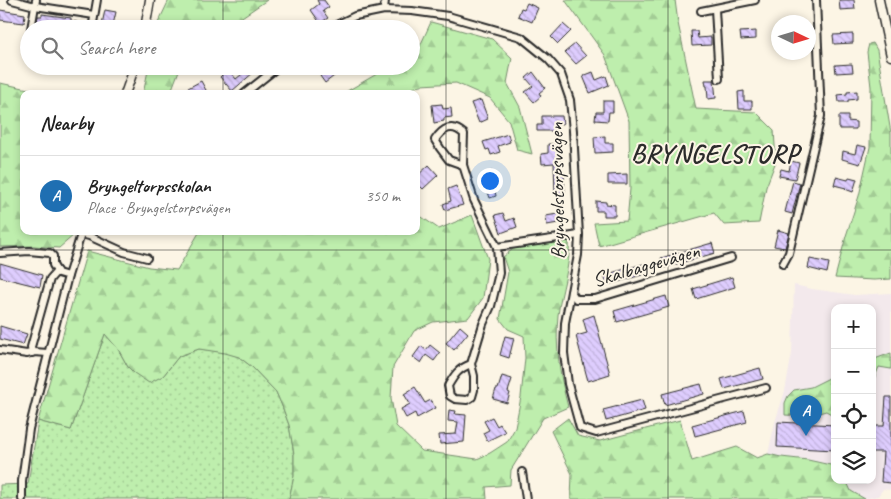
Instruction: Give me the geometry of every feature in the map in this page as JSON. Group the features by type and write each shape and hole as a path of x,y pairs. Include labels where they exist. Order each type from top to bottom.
{"street":[{"path":"12,0 94,15"},
{"path":"93,20 97,0"},
{"path":"147,20 150,0"},
{"path":"384,10 385,0"},
{"path":"701,11 755,0"},
{"path":"783,264 789,253 821,116 816,0"},
{"path":"879,0 891,56"},
{"path":"33,20 35,3"},
{"path":"715,9 719,79"},
{"name":"Bryngelstorpsvägen","path":"347,20 355,16 384,10 412,11 448,16 520,37 548,59 561,74 570,100 574,131 579,235 578,255 565,322 564,353 568,384 580,428 596,433 766,388"},
{"path":"126,90 131,75"},
{"path":"249,90 268,75"},
{"path":"463,165 449,160 435,140 440,133 449,127 459,128 464,134 463,165 474,200 497,247 499,273 491,306 483,324 471,364 474,376 472,397 467,400 455,399 450,396 448,386 452,377 460,369 471,364"},
{"path":"22,499 22,481 29,429 80,235"},
{"path":"86,235 124,252 147,258"},
{"path":"497,247 579,235"},
{"path":"0,253 29,251 50,253 53,256 53,265 58,273 68,276"},
{"name":"Skalbaggevägen","path":"571,292 576,299 595,299 732,258"},
{"path":"32,353 31,347 50,279 57,271"},
{"path":"0,350 27,354 48,353"},
{"path":"522,472 526,499"}],"shaded area":[{"path":"794,285 855,295 891,293 891,490 883,489 878,496 865,499 851,491 848,484 876,484 876,304 831,304 831,465 768,454 775,422 785,391 792,353"}],"green space":[{"path":"169,0 267,0 237,20 159,20"},
{"path":"565,0 675,0 696,109 756,112 774,130 776,161 766,187 759,223 724,225 714,213 599,246 594,223 627,221 630,189 629,121 605,55"},
{"path":"431,22 492,39 512,58 507,83 520,107 532,154 517,150 509,121 490,98 456,83 421,85 408,90 349,90 375,75 420,75 420,46"},
{"path":"873,43 877,50 891,133 891,279 835,278 859,196 870,147 871,87 867,52 869,44"},
{"path":"147,75 177,75 172,90 144,90"},
{"path":"0,83 33,90 20,90 20,235 74,235 59,248 34,246 0,247"},
{"path":"472,215 488,259 483,298 468,318 433,322 414,331 393,367 391,398 396,426 422,451 477,459 507,442 515,428 521,397 525,358 524,336 508,329 500,319 508,272 503,257 513,249 554,241 569,241 569,260 559,306 557,327 559,361 568,407 543,418 511,470 510,485 486,487 487,499 289,499 294,476 294,454 289,425 276,392 252,367 239,357 225,353 199,349 179,356 163,376 149,383 128,367 118,349 105,334 71,430 38,421 87,251 149,267 177,270 198,235 420,235 420,216 439,229"},
{"path":"105,334 118,349 128,367 163,376 179,356 199,349 225,352 239,357 252,367 276,392 289,425 294,454 294,476 289,499 0,499 0,485 28,484 38,421 71,430"},
{"path":"891,353 891,369 879,367 876,374 876,359"},
{"path":"831,377 831,414 826,411 806,415 785,415 785,403 788,396 794,390 811,387"},
{"path":"568,418 578,436 600,441 680,420 692,461 737,447 757,458 768,454 808,460 831,465 831,484 848,484 851,491 865,499 571,499 572,474 551,431"}],"building":[{"path":"317,0 324,0 329,7 323,11 328,18 325,20 318,20 311,10 319,4"},
{"path":"839,0 854,0 855,9 840,10"},
{"path":"527,3 538,8 532,22 518,16 521,8 524,9"},
{"path":"0,10 25,14 24,20 20,20 20,22 0,20"},
{"path":"105,10 116,12 114,20 103,20"},
{"path":"42,14 71,18 71,20 37,20 38,16 42,16"},
{"path":"563,24 571,31 558,44 551,37"},
{"path":"691,31 697,31 698,38 711,37 711,45 692,46"},
{"path":"756,31 756,39 741,40 740,32"},
{"path":"853,34 853,43 834,44 833,35"},
{"path":"575,44 586,56 576,64 565,52"},
{"path":"852,64 853,72 836,73 835,65"},
{"path":"533,72 545,88 539,93 541,96 534,102 525,92 533,86 526,78"},
{"path":"593,72 596,80 606,76 609,85 590,93 583,76"},
{"path":"222,75 233,75 236,79 241,75 251,75 233,90 220,77"},
{"path":"321,75 335,75 325,83 320,76"},
{"path":"705,80 714,80 716,98 708,99"},
{"path":"201,81 206,90 184,90"},
{"path":"744,91 744,101 752,101 752,109 739,109 738,92"},
{"path":"857,91 857,99 839,102 838,95"},
{"path":"481,100 488,119 479,123 471,103"},
{"path":"603,101 613,101 613,112 609,112 608,121 595,120 596,112 603,112"},
{"path":"442,104 443,109 451,108 452,117 444,118 444,121 434,123 432,105"},
{"path":"542,116 562,116 563,124 554,124 554,131 537,131 537,125 542,125"},
{"path":"839,116 848,116 848,121 856,122 856,129 839,129"},
{"path":"508,134 510,142 498,146 500,152 491,155 489,149 486,150 483,142"},
{"path":"605,136 605,143 613,143 613,152 595,153 594,137"},
{"path":"548,144 559,144 561,174 564,174 565,193 555,193 554,163 542,164 541,154 548,153"},
{"path":"857,145 866,147 860,164 842,159 843,151 855,154"},
{"path":"791,161 799,163 795,179 779,176 781,169 789,171"},
{"path":"429,165 438,175 423,189 420,186 420,173"},
{"path":"492,171 498,189 495,191 496,196 490,198 482,175"},
{"path":"627,174 627,184 608,184 608,175"},
{"path":"836,177 848,180 849,177 857,179 853,192 834,185"},
{"path":"793,181 800,183 792,214 785,212"},
{"path":"456,186 463,205 445,210 443,204 451,201 448,189"},
{"path":"596,201 615,205 615,216 604,216 604,211 596,211"},
{"path":"503,213 506,221 514,218 517,227 501,233 495,215"},
{"path":"563,213 564,222 547,225 546,216"},
{"path":"778,230 789,233 785,248 774,246"},
{"path":"712,243 715,253 663,268 661,258"},
{"path":"810,259 829,263 827,273 808,268"},
{"path":"0,263 42,275 40,287 0,277"},
{"path":"643,264 645,274 607,285 604,275"},
{"path":"732,277 735,287 696,299 693,289"},
{"path":"666,296 669,307 617,322 614,311"},
{"path":"594,315 610,374 588,381 576,336 587,333 583,319"},
{"path":"0,326 27,334 23,345 0,339"},
{"path":"460,326 468,333 454,350 446,343"},
{"path":"505,336 514,338 509,358 500,355"},
{"path":"430,345 440,353 434,361 426,355 421,363 413,357 421,346 426,350"},
{"path":"760,368 763,379 724,389 721,379"},
{"path":"502,376 512,379 507,403 493,399"},
{"path":"701,384 704,394 665,405 662,394"},
{"path":"415,387 425,403 431,400 435,408 417,418 415,413 406,418 401,409 410,404 404,394"},
{"path":"886,397 891,397 891,483 881,482 883,452 876,452 876,426 884,426"},
{"path":"642,400 645,410 606,421 603,410"},
{"path":"449,410 456,411 455,414 466,415 464,442 440,444 439,435 456,434 458,422 448,421"},
{"path":"744,411 747,422 695,436 692,425"},
{"path":"492,417 497,426 500,424 505,432 487,441 483,433 489,430 484,421"},
{"path":"778,422 831,425 831,450 777,447"}],"place":[{"name":"Bryngeltorpsskolan","path":"806,436"}],"district":[{"name":"BRYNGELSTORP","path":"715,153"}]}
